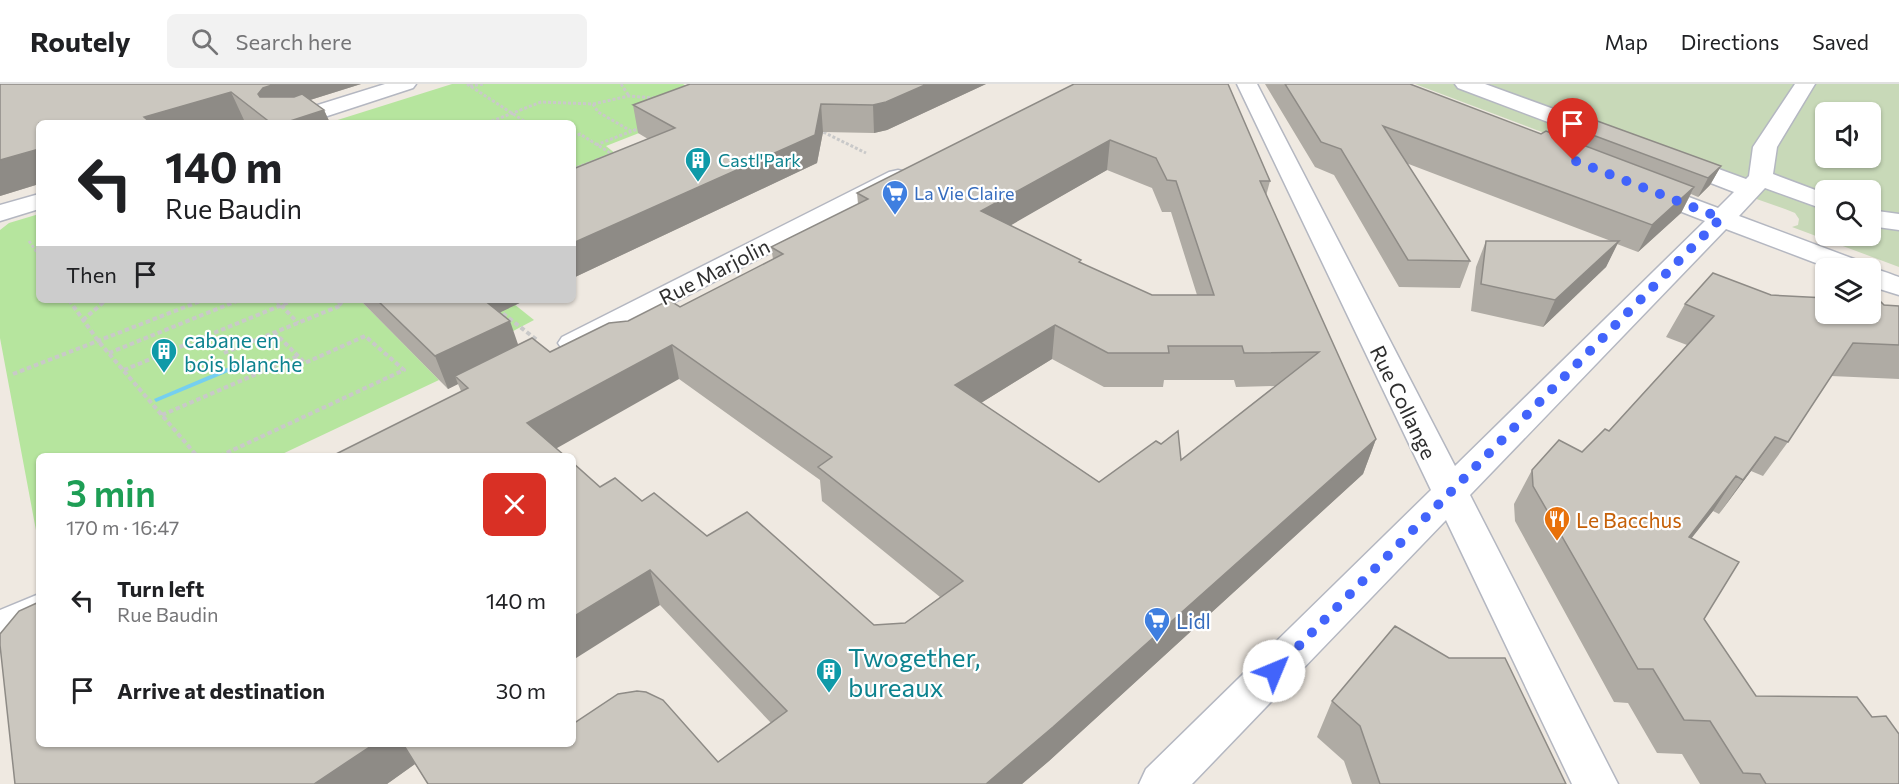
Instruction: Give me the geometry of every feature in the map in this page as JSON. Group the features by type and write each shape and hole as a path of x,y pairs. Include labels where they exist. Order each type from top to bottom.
{"street":[{"path":"293,120 406,84"},
{"name":"Rue Collange","path":"1247,84 1594,784"},
{"path":"1465,84 1512,91 1627,144"},
{"path":"1162,784 1751,189 1765,147 1805,84"},
{"path":"1649,152 1751,189 1815,201"},
{"name":"Rue Marjolin","path":"554,352 913,169"},
{"path":"1627,182 1826,258"},
{"path":"0,213 36,202"},
{"path":"1881,220 1899,222"},
{"path":"1881,280 1899,287"},
{"path":"0,628 36,610"}],"path":[{"path":"469,85 484,84"},
{"path":"621,84 629,96"},
{"path":"469,85 522,120"},
{"path":"495,120 541,102 593,104 629,96 661,99"},
{"path":"593,104 598,112 632,131"},
{"path":"596,145 642,127"},
{"path":"819,130 913,169"},
{"path":"576,135 580,134 612,154 576,168"},
{"path":"71,303 99,342 194,453"},
{"path":"83,320 103,303"},
{"path":"12,374 196,303"},
{"path":"109,353 232,303"},
{"path":"124,370 286,303"},
{"path":"224,353 342,305 340,303"},
{"path":"281,305 298,323"},
{"path":"494,307 554,352"},
{"path":"226,453 404,370 365,336 305,363 275,333"},
{"path":"162,416 298,356"}],"green space":[{"path":"452,84 683,84 718,102 606,146 616,154 576,169 576,120 338,120"},
{"path":"1415,84 1899,84 1899,267 1881,260 1881,258 1875,258 1843,246 1881,246 1881,180 1815,180 1815,236 1792,227 1798,225 1799,219 1795,213 1711,183 1676,183"},
{"path":"36,215 36,303 363,303 439,380 284,453 36,453 36,530 0,338 0,230 9,223"},
{"path":"461,303 513,303 534,320 502,337"}],"water":[{"path":"241,362 245,365 156,402 154,399"}],"building":[{"path":"0,84 275,84 263,88 258,94 260,97 294,97 302,94 324,110 293,120 267,120 231,92 144,117 148,120 36,120 36,150 0,160"},
{"path":"690,84 927,84 886,102 873,105 821,104 815,135 576,242 576,168 675,128 633,105"},
{"path":"1074,84 1228,84 1270,181 1260,181 1376,439 986,784 428,784 405,747 576,747 576,722 618,694 646,692 663,700 718,762 787,711 650,570 576,615 576,466 600,487 615,478 642,501 654,493 707,536 747,512 874,625 905,623 963,581 818,467 832,457 672,345 527,423 562,453 338,453 468,388 455,376 532,338 550,352 609,323 628,321 669,300 680,307 783,254 771,247 868,199 857,193","holes":["1110,140 1156,158 1167,180 1176,181 1214,295 1152,295 1079,262 1081,260 981,211","1055,325 1108,353 1169,353 1168,346 1242,346 1244,353 1319,352 1181,460 1178,431 1161,444 1156,441 1099,482 955,385"]},
{"path":"1285,84 1410,84 1541,134 1546,131 1694,187 1652,225 1383,126 1470,261 1408,260 1341,149 1321,142"},
{"path":"1578,114 1721,166 1708,178 1563,124"},
{"path":"1486,241 1619,241 1555,300 1481,284"},
{"path":"1713,273 1771,295 1815,297 1815,324 1881,324 1881,302 1884,305 1899,306 1899,345 1853,343 1788,442 1775,437 1743,480 1736,476 1689,537 1739,562 1704,619 1756,696 1857,697 1872,717 1886,716 1899,734 1899,784 1766,784 1760,774 1743,773 1710,721 1684,720 1653,669 1638,669 1533,486 1532,470 1559,440 1582,452 1605,429 1609,431 1714,316 1685,304"},
{"path":"380,303 488,303 510,321 435,356"},
{"path":"36,603 36,747 370,747 314,784 15,784 0,634 19,611"},
{"path":"1395,626 1449,658 1505,658 1566,784 1380,784 1360,726 1332,701"}],"place":[{"name":"Castl'Park","path":"698,183"},
{"name":"La Vie Claire","path":"895,216"},
{"name":"cabane en bois blanche","path":"164,374"},
{"name":"Le Bacchus","path":"1557,542"},
{"name":"Lidl","path":"1157,643"},
{"name":"Twogether, bureaux","path":"829,694"}],"route":[{"path":"1274,671 1721,218 1573,160"}]}
